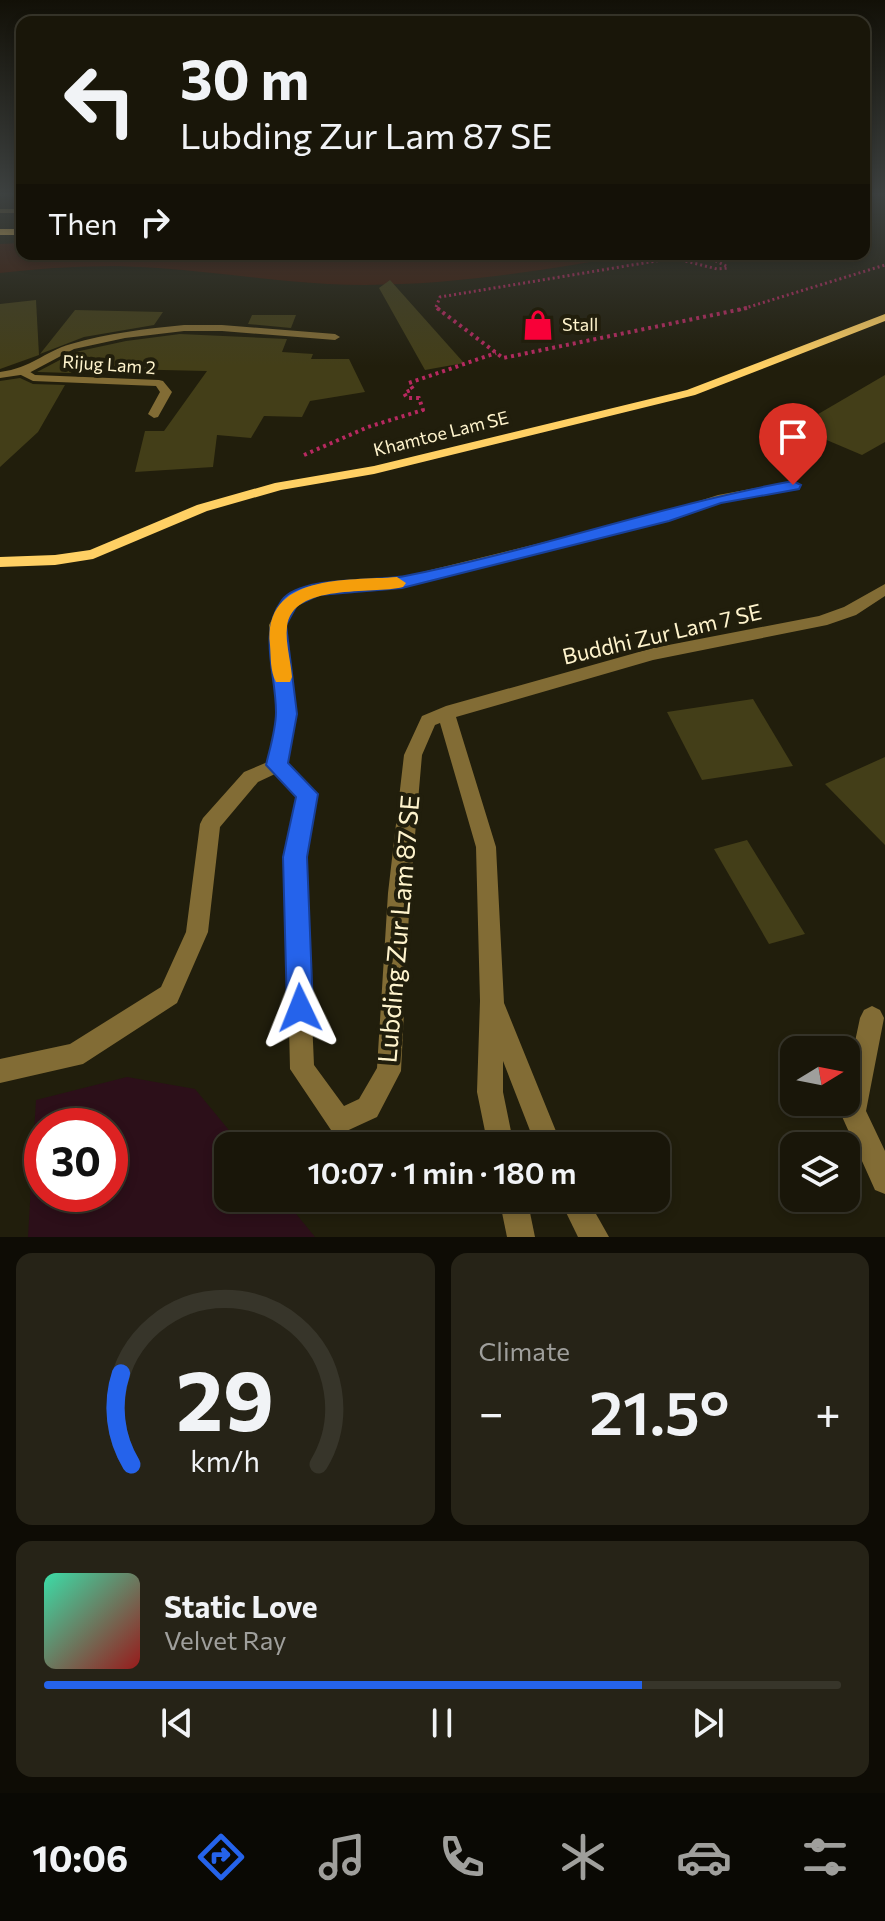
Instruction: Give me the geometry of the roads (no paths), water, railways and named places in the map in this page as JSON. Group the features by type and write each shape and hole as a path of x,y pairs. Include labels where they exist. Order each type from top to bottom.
{"main road":[{"name":"Khamtoe Lam SE","path":"0,562 55,560 93,554 202,508 280,486 374,470 691,393 885,317"}],"street":[{"path":"0,375 23,372 71,347 125,335 184,328 335,337"},
{"name":"Rijug Lam 2","path":"23,372 33,378 159,383 166,392 154,414"},
{"path":"0,1071 74,1055 169,995 197,932 210,824 251,777 277,765 286,714 277,625 290,601 316,590 402,582 664,517 718,499 793,485"},
{"name":"Buddhi Zur Lam 7 SE","path":"446,713 653,654 821,621 850,611 885,589"},
{"path":"446,713 486,847 492,1001 490,1092 498,1132"},
{"name":"Lubding Zur Lam 87 SE","path":"277,765 307,794 295,857 302,1069 340,1121 368,1108 389,1071 399,893 413,755 428,721 446,713"},
{"path":"492,1001 543,1132"},
{"path":"872,1018 853,1112 885,1180"},
{"path":"516,1212 521,1237"},
{"path":"579,1212 595,1237"}],"place":[{"name":"Stall","path":"538,325"}]}
